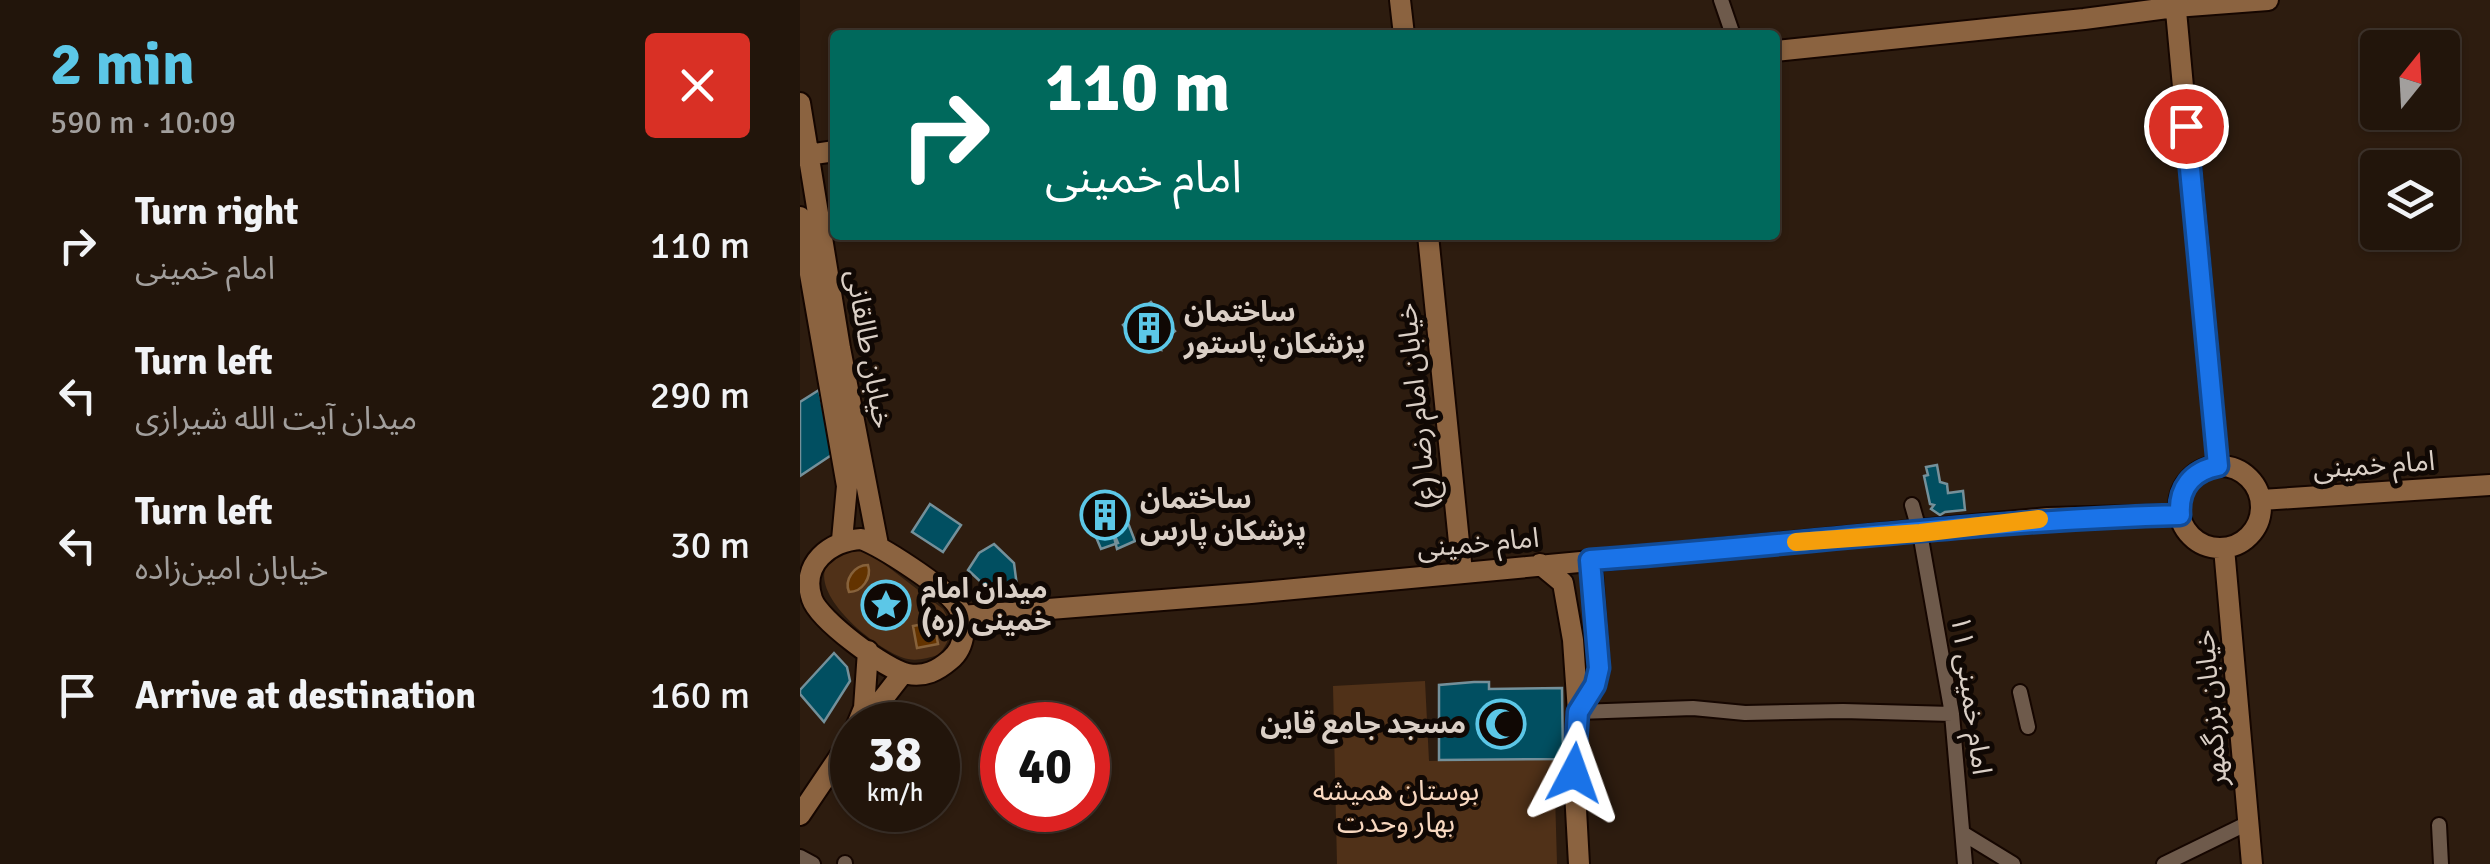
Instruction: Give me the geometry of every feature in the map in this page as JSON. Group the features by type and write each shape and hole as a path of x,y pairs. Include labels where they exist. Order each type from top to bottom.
{"main road":[{"path":"1400,0 1403,30"},
{"path":"1780,50 2084,20 2175,4 2268,0"},
{"path":"2175,4 2218,466"},
{"name":"خیابان طالقانی","path":"800,103 804,155 878,545"},
{"path":"804,155 830,151"},
{"name":"خیابان طالقانی","path":"800,217 807,299 847,486 842,540"},
{"name":"خیابان امام رضا (ع)","path":"1429,240 1462,572"},
{"path":"2230,467 2250,479 2261,500 2256,528 2242,542 2224,548 2196,541 2180,515 2179,503 2188,481 2207,468 2230,467"},
{"name":"امام خمینی","path":"2261,500 2490,485"},
{"name":"امام خمینی","path":"962,616 1920,533 2048,518 2180,515"},
{"path":"800,604 902,673 936,672 955,656 963,638 962,616 956,604 878,545 861,538 842,540 826,548 807,571 812,599 821,615"},
{"name":"خیابان بزرگمهر","path":"2224,548 2252,864"},
{"path":"1578,712 1595,685 1599,668 1590,560"},
{"path":"1540,564 1562,584 1573,640 1578,712 1574,773 1580,864"},
{"path":"864,702 868,651"},
{"path":"879,702 902,673"},
{"path":"800,815 830,770"}],"street":[{"path":"1721,0 1731,30"},
{"name":"امام خمینی ۱۱","path":"1912,505 1952,714 1966,864"},
{"path":"2020,692 2028,727"},
{"path":"1578,712 1693,708 1745,713 1952,714"},
{"path":"2164,864 2248,822"},
{"path":"2439,824 2441,864"},
{"path":"1964,834 2014,864"},
{"path":"800,857 812,864"}],"green space":[{"name":"میدان امام خمینی (ره)","path":"850,547 866,550 943,609 950,633 938,655 916,660 896,655 848,620 835,604 824,573 830,560"},
{"name":"بوستان همیشه بهار وحدت","path":"1425,681 1429,761 1554,758 1557,864 1337,864 1333,686"}],"shaded area":[{"path":"868,565 865,583 849,592 851,574"},
{"path":"934,622 938,644 917,648 913,626"}],"building":[{"name":"ساختمان پزشکان پاستور","path":"1151,302 1175,331 1159,345 1161,350 1141,347 1123,325"},
{"path":"819,390 833,454 800,476 800,402"},
{"path":"1937,465 1940,482 1947,484 1948,493 1963,491 1965,510 1940,515 1931,509 1934,505 1930,504 1924,476 1928,475 1926,467"},
{"name":"ساختمان پزشکان پارس","path":"1115,493 1128,523 1112,529 1118,543 1101,549 1083,506"},
{"path":"930,504 961,525 943,552 912,532"},
{"path":"1128,523 1135,541 1117,549 1112,529"},
{"path":"994,544 1014,563 1018,594 997,597 968,570 979,553"},
{"path":"834,653 847,667 850,681 837,702 830,702 830,713 824,722 800,690"},
{"name":"مسجد جامع قاین","path":"1489,682 1489,689 1562,688 1563,759 1439,760 1439,685"}],"slow traffic":[{"path":"1796,542 2039,519"}],"place":[{"name":"ساختمان پزشکان پاستور","path":"1149,328"},
{"name":"ساختمان پزشکان پارس","path":"1105,515"},
{"name":"میدان امام خمینی (ره)","path":"886,605"},
{"name":"مسجد جامع قاین","path":"1501,724"}],"route":[{"path":"1574,773 1578,712 1595,685 1599,668 1590,560 1920,533 2048,518 2180,515 2179,503 2188,481 2196,473 2218,466 2186,126"}]}
